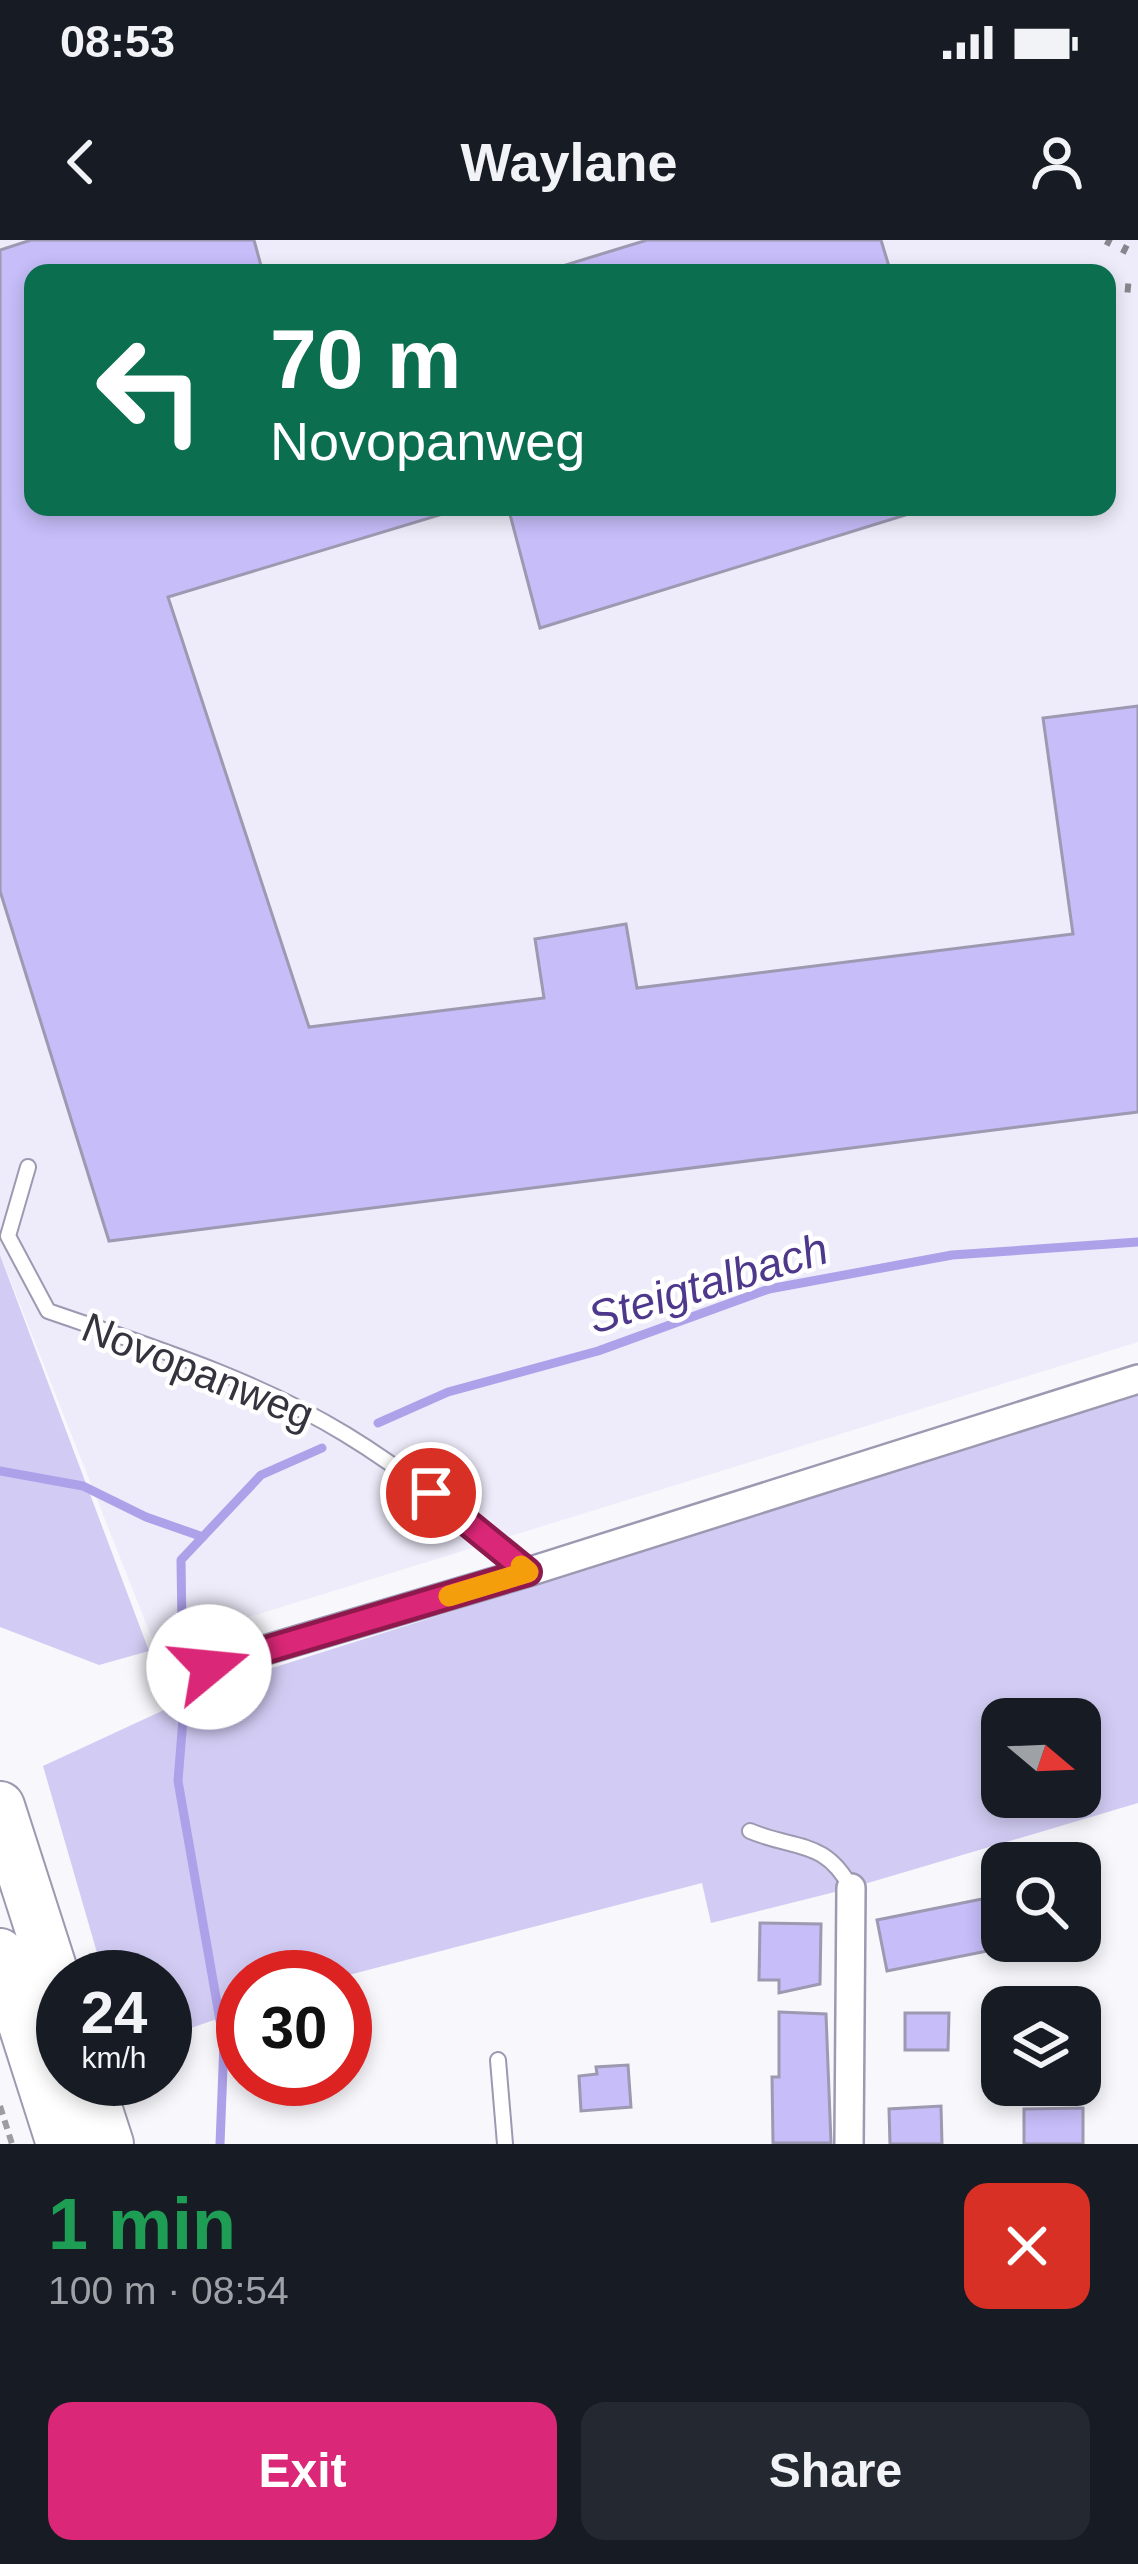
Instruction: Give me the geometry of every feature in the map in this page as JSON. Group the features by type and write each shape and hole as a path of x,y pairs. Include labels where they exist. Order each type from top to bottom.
{"highway":[{"path":"0,1807 46,1950"},
{"path":"0,1953 61,2144"},
{"path":"97,2106 109,2144"}],"street":[{"path":"164,1680 528,1572 1138,1378"},
{"path":"849,2144 851,1888"}],"lane":[{"name":"Novopanweg","path":"28,1167 8,1236 48,1311 211,1367 340,1431 410,1475 528,1572"},
{"path":"749,1831 811,1846 837,1862 851,1888"},
{"path":"499,2060 505,2144"}],"path":[{"path":"0,2106 12,2144"}],"shaded area":[{"path":"0,240 1138,240 1138,1342 155,1646 0,1254"},
{"path":"0,1255 149,1651 99,1665 0,1627"},
{"path":"1138,1395 1138,1803 1101,1814 1101,1698 981,1698 981,1818 1087,1818 1006,1842 981,1842 981,1849 711,1923 702,1883 372,1969 372,1950 216,1950 216,2019 192,2028 192,1950 96,1950 43,1766 218,1685"}],"building":[{"path":"31,240 254,240 261,264 24,264 24,516 436,516 168,597 309,1027 544,998 535,939 626,924 637,988 1073,934 1043,718 1138,706 1138,1112 109,1241 0,891 0,250"},
{"path":"647,240 881,240 888,264 569,264"},
{"path":"510,516 902,516 540,628"},
{"path":"981,1899 981,1952 887,1971 877,1920"},
{"path":"760,1923 821,1924 820,1984 779,1993 779,1980 759,1980"},
{"path":"779,2012 826,2014 831,2143 773,2143 772,2077 779,2077"},
{"path":"905,2013 949,2013 948,2050 905,2050"},
{"path":"628,2065 631,2107 581,2111 579,2076 597,2074 596,2067"},
{"path":"941,2106 942,2144 890,2144 889,2109"},
{"path":"1083,2108 1083,2144 1024,2144 1024,2109"}],"waterway":[{"name":"Steigtalbach","path":"378,1423 448,1392 598,1351 769,1289 952,1255 1138,1242"},
{"name":"Steigtalbach","path":"182,1627 181,1560 261,1475 322,1448"},
{"path":"0,1471 83,1486 146,1517 203,1537"},
{"name":"Steigtalbach","path":"183,1719 178,1781 224,2043 220,2144"}],"railway":[{"path":"1106,240 1138,256"},
{"path":"1116,287 1138,289"}],"slow traffic":[{"path":"449,1596 528,1572 521,1566"}],"route":[{"path":"209,1667 528,1572 431,1493"}]}
